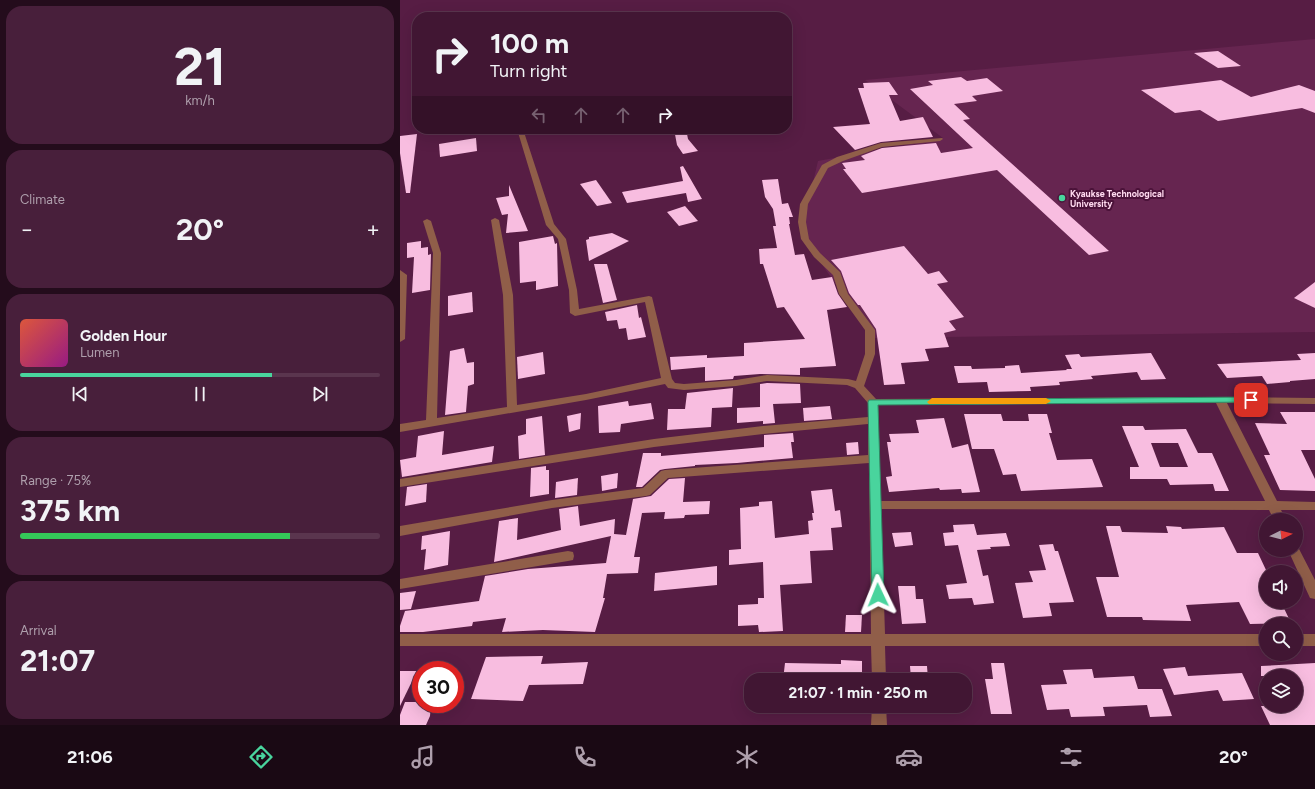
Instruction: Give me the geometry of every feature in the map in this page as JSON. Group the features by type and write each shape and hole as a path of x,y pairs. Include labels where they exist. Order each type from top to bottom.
{"street":[{"path":"522,134 550,226 562,239 573,290 575,312 649,299 667,380 672,386 684,387 736,383 767,378 848,382 859,386 873,402 879,673"},
{"path":"859,386 870,354 870,330 844,294 837,274 817,255 806,239 802,222 804,204 825,167 840,159 881,146 940,139"},
{"path":"495,220 508,295 512,410"},
{"path":"427,221 437,253 431,423"},
{"path":"400,339 401,275"},
{"path":"400,428 586,397 667,380"},
{"path":"873,402 1220,400 1315,401"},
{"path":"1220,400 1277,513"},
{"path":"400,483 654,443 763,430 873,420"},
{"path":"400,530 552,504 646,492 665,474 874,459"},
{"path":"875,505 1315,506"},
{"path":"400,584 568,556"},
{"path":"1297,557 1315,594"},
{"path":"400,640 1259,640"},
{"path":"1303,640 1315,640"},
{"path":"879,713 879,725"}],"shaded area":[{"name":"Kyaukse Technological University","path":"1315,39 1315,332 873,338 801,234 818,161 943,138 865,80"}],"building":[{"path":"1218,51 1241,66 1218,68 1194,53"},
{"path":"961,77 967,81 987,78 1003,91 972,96 977,101 954,104 970,119 963,120 1109,251 1089,255 997,170 862,193 843,169 846,169 842,163 865,160 861,156 882,148 936,143 941,153 973,148 910,89 933,85 928,81"},
{"path":"1221,80 1251,97 1299,85 1315,91 1315,113 1302,108 1218,121 1200,110 1175,113 1141,90"},
{"path":"889,82 898,95 889,95 900,121 923,117 933,137 881,142 855,150 833,127 870,124 858,88 864,88 863,83"},
{"path":"417,134 410,193 406,193 400,153 400,136"},
{"path":"675,134 687,134 688,139 698,151 683,154 677,145"},
{"path":"476,138 477,151 440,157 439,144"},
{"path":"683,166 702,199 688,202 686,193 627,203 622,192 683,181 680,167"},
{"path":"778,179 782,204 788,203 793,217 789,217 789,224 795,255 804,254 812,280 832,277 838,294 847,307 827,310 836,366 800,368 800,375 760,374 734,376 733,379 705,381 705,367 671,370 670,357 707,355 707,358 744,356 744,343 805,339 784,307 777,308 763,264 760,264 759,249 777,248 773,226 776,226 773,209 765,197 762,180"},
{"path":"596,180 612,203 597,206 580,184"},
{"path":"509,185 528,231 506,233 508,214 502,215 496,198 509,196"},
{"path":"685,206 698,221 679,226 667,212"},
{"path":"612,233 629,241 589,261 586,240 589,239 589,237"},
{"path":"553,236 555,244 557,243 558,286 536,290 536,281 520,283 519,242"},
{"path":"421,241 421,248 428,247 428,255 431,254 430,290 412,293 414,257 407,258 407,243"},
{"path":"904,246 928,274 939,271 948,282 937,284 964,317 949,321 956,330 944,333 949,347 925,349 929,361 901,363 905,384 884,385 876,329 860,305 858,305 849,293 841,271 831,260"},
{"path":"594,264 607,264 617,300 603,303"},
{"path":"1315,282 1315,308 1294,298"},
{"path":"472,292 473,312 448,316 448,296"},
{"path":"637,305 639,318 641,317 646,337 628,340 626,328 619,329 617,320 607,321 605,312"},
{"path":"464,348 467,363 474,362 474,384 468,386 466,412 445,415 450,351"},
{"path":"543,352 545,374 518,379 517,357"},
{"path":"1151,353 1166,379 1141,380 1137,372 1091,376 1093,379 1059,382 1060,385 1030,387 1031,391 989,392 987,382 958,383 954,366 971,366 972,369 1005,368 1005,366 1019,365 1021,373 1067,370 1066,369 1072,369 1065,355 1079,354 1081,357"},
{"path":"1315,353 1315,379 1290,382 1267,384 1262,376 1227,378 1217,364 1301,360 1297,354"},
{"path":"760,384 800,384 801,403 773,404 775,423 763,424 763,421 737,423 737,408 760,407"},
{"path":"733,388 732,407 712,408 711,427 667,430 668,409 685,409 687,393"},
{"path":"628,401 629,406 651,403 654,419 621,424 620,432 599,433 598,406"},
{"path":"830,406 832,419 804,421 803,408"},
{"path":"1280,412 1315,412 1315,450 1301,450 1315,479 1315,491 1280,490 1264,455 1270,455 1255,423 1287,424"},
{"path":"581,413 580,429 569,432 567,416"},
{"path":"964,414 1001,414 1003,421 1029,421 1028,414 1047,414 1052,433 1049,433 1057,460 1092,459 1103,487 1021,491 1016,474 1003,475 994,449 972,449"},
{"path":"542,416 545,455 519,459 518,436 526,434 526,419"},
{"path":"944,418 952,448 968,444 980,492 962,493 961,489 940,490 939,488 889,492 886,477 892,476 887,442 891,442 889,434 919,433 916,420"},
{"path":"1122,426 1143,426 1145,430 1186,429 1198,453 1212,453 1229,491 1215,491 1213,484 1170,485 1167,479 1130,479 1130,467 1139,467","holes":["1151,443 1178,443 1188,467 1160,467"]},
{"path":"444,431 442,455 494,446 492,462 402,477 400,460 416,457 418,436"},
{"path":"793,433 794,442 791,442 793,458 695,465 665,469 660,470 642,487 636,487 643,453 661,453 661,456 764,447 764,435"},
{"path":"858,442 859,454 847,455 846,443"},
{"path":"546,466 546,470 549,470 549,494 530,497 531,468"},
{"path":"618,473 617,488 602,491 601,476"},
{"path":"578,478 577,495 555,498 556,482"},
{"path":"685,478 683,502 710,501 709,514 685,515 684,518 664,519 665,512 642,513 634,557 640,557 638,573 607,574 603,598 605,598 595,632 543,630 502,632 506,618 473,622 472,626 423,632 400,632 400,626 405,611 479,601 485,576 528,569 606,563 611,536 494,562 499,521 518,518 517,540 561,530 559,509 578,506 580,526 615,519 614,534 626,535 633,499 651,496 669,479"},
{"path":"427,484 426,502 405,506 407,487"},
{"path":"832,489 835,511 840,510 842,527 831,528 833,550 810,551 812,583 780,585 783,631 759,632 758,625 738,626 738,605 758,604 758,598 764,598 763,562 729,565 729,550 741,549 740,508 759,506 759,502 772,501 775,538 809,534 808,521 813,520 812,513 814,513 811,491"},
{"path":"974,524 977,535 1006,533 1010,546 990,547 991,549 977,550 983,576 988,575 994,603 974,605 972,598 949,599 946,585 967,583 958,545 945,546 943,533 954,532 953,525"},
{"path":"1106,526 1120,526 1122,532 1168,533 1166,526 1181,527 1182,529 1224,527 1237,553 1258,553 1264,565 1259,565 1259,609 1284,609 1288,617 1259,617 1259,624 1250,624 1239,602 1186,605 1191,621 1143,620 1142,617 1107,617 1096,577 1119,577"},
{"path":"450,531 448,565 424,570 426,549 421,550 422,536"},
{"path":"911,532 913,545 895,547 892,533"},
{"path":"1053,544 1055,551 1058,551 1074,602 1049,603 1052,616 1023,618 1015,583 1033,582 1029,571 1046,570 1039,545"},
{"path":"717,566 717,585 654,591 655,573"},
{"path":"898,586 915,586 916,599 923,599 926,623 902,624"},
{"path":"416,591 411,609 400,610 400,593"},
{"path":"846,615 862,615 861,632 845,632"},
{"path":"543,656 541,664 588,662 583,684 529,685 523,701 471,699 486,657"},
{"path":"841,660 862,661 862,673 784,673 785,663 841,664"},
{"path":"991,663 1004,663 1012,714 991,714 985,679 993,679"},
{"path":"1315,663 1315,725 1270,725 1264,713 1303,713 1303,669 1261,669 1261,666"},
{"path":"910,666 927,666 928,673 910,673"},
{"path":"1185,667 1188,676 1242,673 1254,699 1223,701 1218,690 1174,695 1163,669"},
{"path":"1092,669 1094,678 1134,676 1138,689 1162,689 1172,716 1150,717 1147,705 1103,707 1105,716 1071,717 1069,709 1047,710 1041,685 1067,684 1063,670"},
{"path":"400,671 412,671 412,681 400,706"},
{"path":"405,702 412,702 412,713 430,713 426,725 400,725 400,715"}],"slow traffic":[{"path":"932,402 1046,401"}],"place":[{"name":"Kyaukse Technological University","path":"1062,198"}],"route":[{"path":"878,595 873,402 1251,400"}]}
